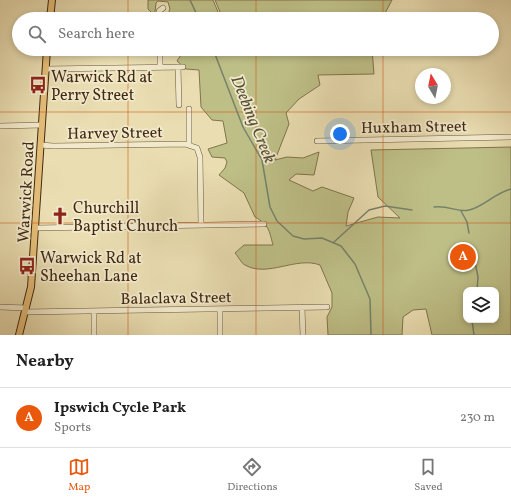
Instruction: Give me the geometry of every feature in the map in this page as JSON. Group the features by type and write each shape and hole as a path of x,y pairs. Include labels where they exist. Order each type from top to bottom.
{"main road":[{"path":"51,12 52,0"},
{"name":"Warwick Road","path":"19,335 31,288 47,56"}],"street":[{"path":"159,12 163,8"},
{"path":"160,56 160,67"},
{"path":"46,69 181,67 179,105"},
{"path":"189,109 189,144 197,148 199,151 201,225"},
{"path":"0,126 42,125"},
{"name":"Huxham Street","path":"317,141 511,137"},
{"name":"Harvey Street","path":"41,145 189,144"},
{"path":"36,228 264,224"},
{"name":"Balaclava Street","path":"0,307 26,310 94,311 327,307"},
{"path":"302,308 303,335"},
{"path":"220,309 220,335"},
{"path":"94,311 94,335"}],"green space":[{"path":"148,0 213,0 218,12 169,12 170,9 168,2 158,1 156,3 155,12 151,12 148,9"},
{"path":"215,0 392,0 386,12 220,12"},
{"path":"180,56 373,56 374,74 318,75 320,85 299,99 286,113 289,124 275,160 287,157 303,158 319,152 314,175 296,174 289,180 313,191 322,187 354,198 348,212 346,226 378,217 400,218 378,197 371,150 511,147 511,335 432,335 426,309 413,310 403,317 402,335 328,335 327,317 332,307 332,293 320,265 301,263 263,269 245,265 235,253 244,245 273,245 268,228 255,217 244,193 219,175 225,168 227,162 225,158 212,157 208,149 227,143 223,121 212,120 201,107 199,70 186,69 177,61"}],"waterway":[{"name":"Deebing Creek","path":"190,0 196,12"},
{"name":"Deebing Creek","path":"216,56 243,127 262,160 270,207 277,221 293,236 304,239 322,238 341,246 355,264 370,299 371,335"},
{"path":"434,207 444,207 465,211 479,206 511,189"},
{"path":"334,242 369,210 385,206 412,210"},
{"path":"461,211 467,222 469,233"},
{"path":"475,262 478,277 477,287"},
{"path":"472,323 474,335"}],"place":[{"name":"Warwick Rd at Perry Street","path":"38,85"},
{"name":"Churchill Baptist Church","path":"60,216"},
{"name":"Ipswich Cycle Park","path":"463,257"},
{"name":"Warwick Rd at Sheehan Lane","path":"27,266"}]}
